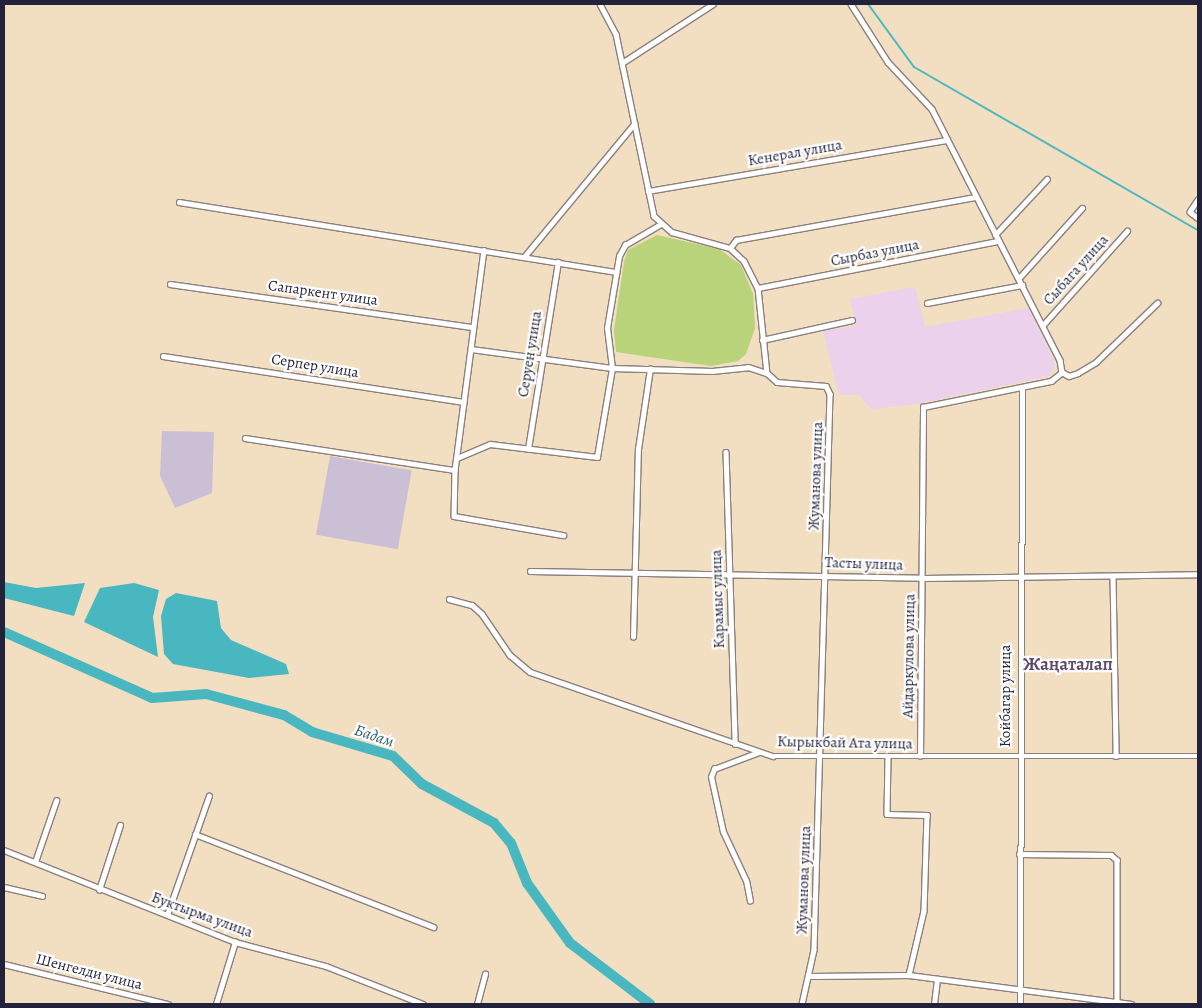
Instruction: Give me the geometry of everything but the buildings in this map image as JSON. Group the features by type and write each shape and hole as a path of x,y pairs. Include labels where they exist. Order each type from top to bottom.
{"street":[{"path":"471,349 612,368 748,367 768,373 762,340 758,288 744,261 730,248 672,232 661,224 648,192 612,23 600,4"},
{"path":"622,63 713,4"},
{"path":"851,4 888,62 932,109 998,241 1043,325 1062,372 1069,376 1096,362 1158,303"},
{"path":"524,256 634,124"},
{"name":"Кенерал улица","path":"648,192 947,140"},
{"path":"995,235 1047,179"},
{"path":"730,248 736,240 976,197"},
{"path":"1198,200 1190,212 1198,218"},
{"path":"179,202 616,272"},
{"path":"1019,278 1082,208"},
{"path":"457,458 490,444 597,457 612,368 607,328 616,272 625,245 661,224"},
{"name":"Сыбага улица","path":"1043,325 1127,231"},
{"name":"Сырбаз улица","path":"758,288 998,241"},
{"path":"484,250 455,470 454,516 562,535"},
{"name":"Серуен улица","path":"528,449 558,262"},
{"name":"Сапаркент улица","path":"170,284 473,328"},
{"path":"927,303 1022,285"},
{"path":"762,340 852,320"},
{"name":"Серпер улица","path":"163,356 464,402"},
{"path":"633,637 632,573 638,449 650,369"},
{"path":"1022,389 1051,382 1062,372"},
{"name":"Жуманова улица","path":"768,373 777,382 826,386 830,394 822,758 810,976 802,1004"},
{"name":"Айдаркулова улица","path":"920,756 923,407 1022,389"},
{"name":"Койбагар улица","path":"1020,1004 1022,990 1018,757 1022,389"},
{"path":"245,438 455,470"},
{"name":"Карамыс улица","path":"726,452 735,744"},
{"name":"Тасты улица","path":"530,571 729,573 923,578 1198,574"},
{"path":"1113,576 1116,756"},
{"name":"Кырыкбай Ата улица","path":"449,599 472,605 482,614 510,655 530,672 759,752 822,758 1198,756"},
{"path":"750,901 746,881 722,832 711,777 714,768 759,752"},
{"path":"888,757 887,814 926,815 924,911 909,975"},
{"path":"167,915 209,796"},
{"path":"35,862 56,801"},
{"path":"99,890 120,825"},
{"path":"195,834 434,927"},
{"name":"Буктырма улица","path":"4,850 99,890 235,942 326,966 423,1004"},
{"path":"1019,854 1111,855 1117,860 1117,1004"},
{"path":"4,887 42,896"},
{"path":"216,1004 235,942"},
{"name":"Шенгелди улица","path":"4,964 168,1004"},
{"path":"477,1004 485,974"},
{"path":"810,976 909,975 1117,1004 1131,1004"},
{"path":"934,1004 937,978"}],"shaded area":[{"path":"915,287 925,327 1029,308 1054,361 1054,369 1049,376 917,404 871,409 859,395 839,395 823,331 856,326 850,299"},
{"path":"162,431 214,432 212,493 175,508 160,476"},
{"path":"330,456 412,470 398,549 316,535"}],"green space":[{"path":"657,235 719,249 741,265 753,294 755,328 746,354 738,361 711,366 616,352 614,330 624,262 628,250"}],"water":[{"path":"4,582 36,588 85,583 74,616 4,598"},
{"path":"134,583 159,590 153,617 158,657 84,622 100,588"},
{"path":"176,593 217,601 221,628 231,640 286,664 289,674 249,678 173,664 164,654 161,616 166,599"}],"waterway":[{"path":"868,4 914,67 1198,230"},
{"name":"Бадам","path":"4,632 152,698 206,694 284,715 312,732 393,756 422,784 494,823 511,843 527,883 570,943 650,1004"}],"district":[{"name":"Жаңаталап","path":"1068,664"}]}
